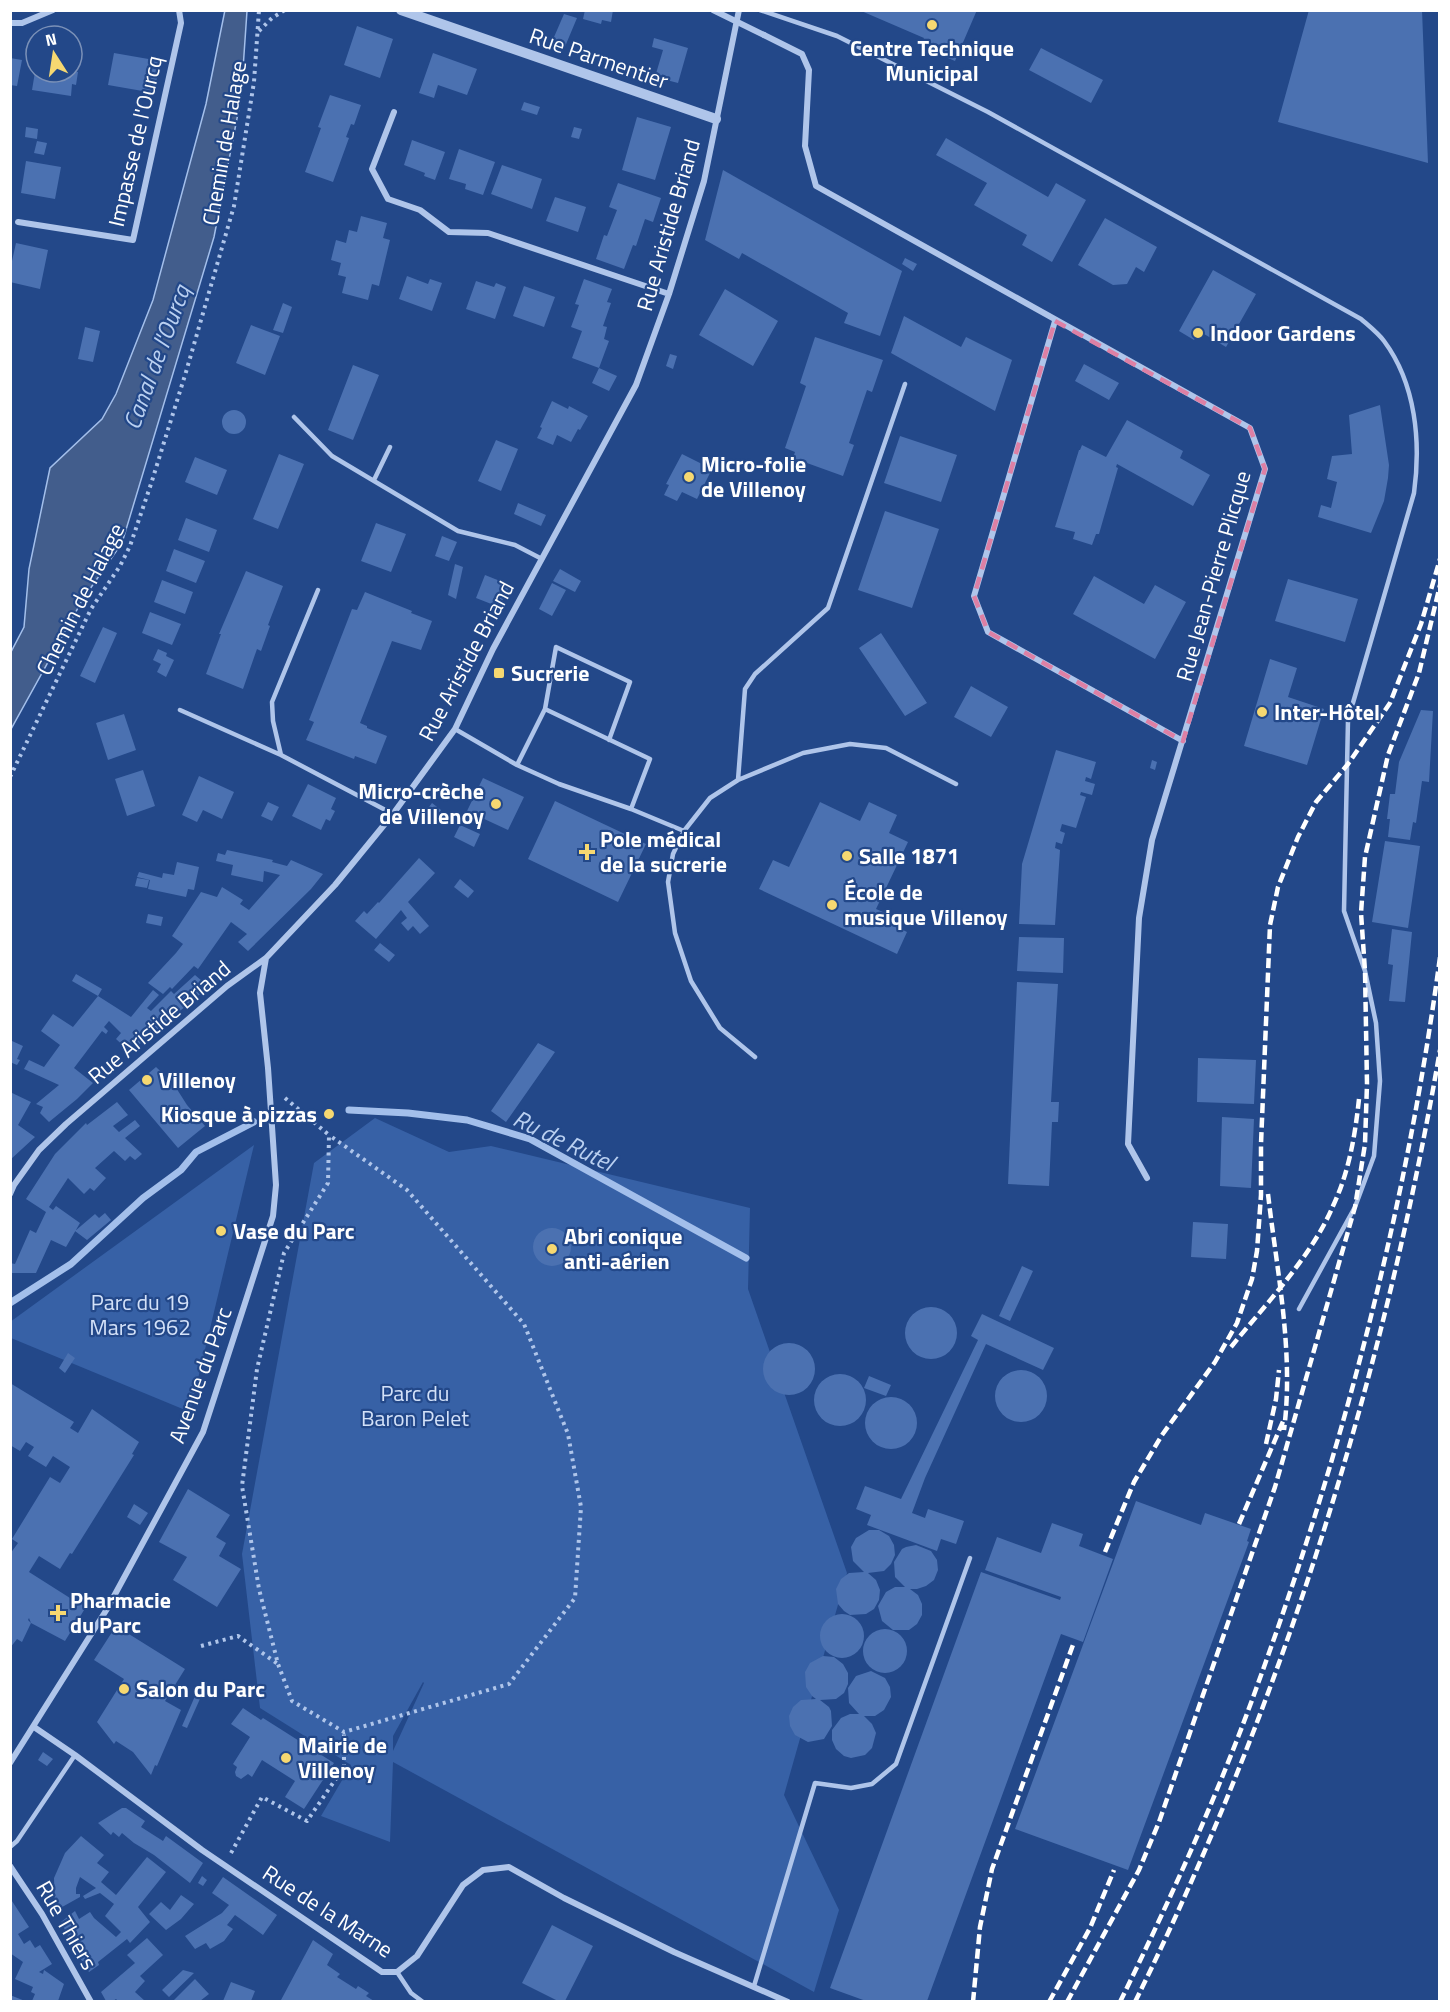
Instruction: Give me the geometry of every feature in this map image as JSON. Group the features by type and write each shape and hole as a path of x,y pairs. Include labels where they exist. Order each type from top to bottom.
{"street":[{"path":"10,23 22,23 53,10"},
{"name":"Impasse de l'Ourcq","path":"18,222 133,240 181,23 179,10"},
{"name":"Rue Parmentier","path":"401,10 716,119"},
{"name":"Rue Jean-Pierre Plicque","path":"713,10 802,54 809,70 805,146 816,186 1250,428 1265,469 1152,840 1139,918 1128,1144 1147,1178"},
{"name":"Rue Aristide Briand","path":"10,1194 12,1184 39,1150 66,1124 227,986 266,957 335,885 393,814 455,729 493,649 636,385 669,294 704,181 739,10"},
{"path":"393,112 372,169 388,199 420,210 449,232 488,233 669,294"},
{"path":"1055,321 974,596 988,632 1183,741"},
{"name":"Avenue du Parc","path":"10,1763 111,1603 203,1432 273,1216 276,1185 260,993 266,957"},
{"name":"Rue de la Marne","path":"34,1727 224,1865 382,1972 397,1972 417,1956 463,1885 483,1870 509,1866 564,1898 674,1952 788,2001"},
{"name":"Rue Thiers","path":"10,1866 42,1914 91,2001"}],"lane":[{"path":"760,10 837,36 988,112 1361,319 1382,339 1394,356 1401,372 1414,414 1418,444 1414,493 1348,720 1344,910 1365,971 1376,1023 1380,1081 1378,1124 1374,1155 1354,1207 1299,1309"},
{"path":"738,780 745,689 755,674 828,608 904,384"},
{"path":"294,417 332,456 458,531 515,544 542,559"},
{"path":"374,480 390,447"},
{"path":"281,755 273,721 272,702 318,590"},
{"path":"517,765 544,709 556,647 630,682 609,740"},
{"path":"544,709 650,759 631,809"},
{"path":"180,710 281,755 393,814"},
{"path":"455,729 517,765 559,784 631,809 684,831"},
{"path":"755,1058 720,1028 691,981 675,933 668,882 673,854 684,831 710,798 738,780 803,753 850,744 886,748 956,784"},
{"path":"754,1986 815,1783 850,1788 872,1784 896,1764 970,1558"},
{"path":"10,1847 17,1842 75,1755"},
{"path":"397,1972 411,1993 423,2001"}],"path":[{"name":"Chemin de Halage","path":"10,777 91,609 120,566 130,546 151,484 234,206 254,82 259,10"},
{"path":"259,32 272,18 285,10"},
{"path":"285,1098 329,1135 407,1190 524,1324 568,1434 581,1507 575,1598 508,1684 344,1732 292,1701 278,1664 259,1589 242,1486 257,1369 284,1253 328,1183 329,1135"},
{"path":"201,1646 238,1636 278,1664"},
{"path":"224,1865 262,1797 307,1821 344,1767 344,1732"}],"highlighted area":[{"path":"1055,321 1250,428 1265,469 1183,741 988,632 974,596"}],"green space":[{"name":"Parc du Baron Pelet","path":"375,1118 449,1152 491,1146 750,1208 748,1289 847,1573 784,1795 839,1910 814,1992 393,1762 390,1842 321,1816 351,1765 260,1708 242,1554 314,1163","holes":["424,1683 393,1751 393,1736"]},
{"name":"Parc du 19 Mars 1962","path":"254,1145 190,1412 11,1338 10,1322"}],"water":[{"name":"Canal de l'Ourcq","path":"225,10 247,11 241,98 214,237 122,543 83,599 11,729 11,652 24,627 29,569 50,468 102,419 116,394 153,300 206,104"}],"building":[{"path":"585,10 613,10 611,22 602,20 601,24 583,19"},
{"name":"Centre Technique Municipal","path":"859,10 977,10 955,61 920,46 924,38"},
{"path":"1309,10 1422,10 1428,163 1278,122"},
{"path":"564,14 577,18 564,49 551,44"},
{"path":"357,26 393,39 380,78 344,65"},
{"path":"654,38 688,48 678,83 655,77 663,50 652,47"},
{"path":"1041,48 1103,80 1091,103 1029,70"},
{"path":"114,53 160,61 154,93 108,85"},
{"path":"433,53 477,69 467,95 438,85 434,98 419,93"},
{"path":"10,58 22,60 17,86 10,85"},
{"path":"33,84 72,84 71,96 32,90"},
{"path":"330,95 361,105 354,125 351,124 346,137 349,138 333,182 305,172"},
{"path":"524,102 540,107 537,115 521,110"},
{"path":"637,117 671,127 655,180 622,170"},
{"path":"26,127 38,129 37,139 25,137"},
{"path":"574,127 582,129 579,139 571,137"},
{"path":"946,138 1048,197 1056,183 1086,200 1052,262 1022,245 1027,235 974,205 987,183 936,155"},
{"path":"412,140 445,152 435,180 424,176 425,173 404,165"},
{"path":"37,141 47,143 44,155 34,153"},
{"path":"459,149 495,162 483,195 465,189 466,184 449,179"},
{"path":"26,161 61,167 55,199 21,193"},
{"path":"502,165 542,179 532,209 491,194"},
{"path":"723,170 902,271 880,336 844,323 848,313 742,253 739,259 705,240"},
{"path":"618,183 661,198 653,222 645,219 636,246 633,245 624,269 596,259 604,235 607,236 617,210 609,207"},
{"path":"555,197 586,207 578,232 546,221"},
{"path":"361,216 387,223 383,238 390,240 379,286 372,284 368,300 342,293 346,277 338,275 341,263 331,260 336,240 346,243 349,230 357,232"},
{"path":"1105,218 1157,247 1144,272 1136,267 1127,284 1113,285 1078,265"},
{"path":"16,243 48,250 40,289 10,282 10,270"},
{"path":"905,258 917,264 913,271 902,264"},
{"path":"1213,270 1256,294 1226,347 1199,331 1194,340 1179,331"},
{"path":"407,276 428,284 430,279 442,283 432,311 399,299"},
{"path":"584,279 612,289 607,302 611,303 603,326 607,327 604,339 609,341 599,368 572,358 582,331 571,327 579,305 575,304"},
{"path":"476,281 494,287 496,283 506,287 495,319 466,309"},
{"path":"524,286 555,297 544,327 513,316"},
{"path":"725,289 778,321 753,366 699,335"},
{"path":"283,303 292,307 283,333 273,330"},
{"path":"904,316 961,347 966,337 1012,360 995,411 891,353"},
{"path":"251,325 280,336 265,375 236,363"},
{"path":"85,327 100,331 93,362 78,359"},
{"path":"815,337 883,360 872,392 867,390 849,443 854,445 843,476 793,458 795,452 785,448 806,386 800,383"},
{"path":"670,354 677,356 673,369 666,366"},
{"path":"1084,364 1119,383 1109,400 1075,381"},
{"path":"353,365 379,375 353,440 328,430"},
{"path":"599,368 617,376 609,391 592,383"},
{"path":"552,401 568,409 569,406 588,416 571,442 557,435 553,445 537,438"},
{"path":"1380,405 1389,465 1384,501 1371,533 1318,517 1321,505 1331,508 1337,482 1327,479 1332,456 1352,454 1349,415"},
{"path":"234,410 243,413 246,422 243,431 234,434 225,431 222,422 225,413"},
{"path":"1127,420 1183,451 1180,458 1210,475 1193,506 1117,464 1118,468 1099,534 1096,534 1092,545 1073,539 1075,532 1055,527 1079,450 1082,445 1106,457"},
{"path":"900,436 957,455 941,502 884,483"},
{"path":"496,440 518,449 501,491 478,481"},
{"path":"279,454 304,464 278,529 253,519"},
{"name":"Micro-folie de Villenoy","path":"682,454 712,469 697,499 682,492 677,501 664,495 669,485 666,484"},
{"path":"195,457 227,470 217,495 185,482"},
{"path":"518,503 546,515 541,526 514,514"},
{"path":"885,511 939,529 912,608 858,590"},
{"path":"186,518 217,530 209,552 178,540"},
{"path":"376,523 406,534 391,572 361,561"},
{"path":"442,536 457,542 449,561 435,556"},
{"path":"174,549 205,561 196,583 166,571"},
{"path":"455,564 463,567 456,599 448,595"},
{"path":"560,569 581,581 575,592 553,581"},
{"path":"246,571 283,586 261,651 257,649 243,689 206,674 221,634 219,634"},
{"path":"485,575 510,585 499,607 476,598"},
{"path":"1094,576 1144,604 1155,585 1186,602 1155,659 1073,614"},
{"path":"1288,579 1358,599 1345,642 1275,621"},
{"path":"162,580 193,592 185,614 154,602"},
{"path":"552,583 566,590 552,616 539,609"},
{"path":"365,592 432,621 421,650 392,641 360,723 387,736 376,764 355,756 354,759 306,740 314,722 309,720 352,609 357,610"},
{"path":"150,612 181,624 172,645 142,633"},
{"path":"103,627 117,633 95,683 80,676"},
{"path":"881,633 927,703 905,716 859,648"},
{"path":"158,649 167,653 166,656 174,660 166,677 157,672 161,664 153,660"},
{"path":"1270,659 1297,668 1288,697 1324,709 1307,765 1244,746"},
{"path":"971,686 1008,707 991,737 954,717"},
{"path":"1421,710 1433,711 1429,782 1422,781 1416,823 1413,822 1410,840 1388,837 1390,819 1387,819 1390,794 1395,794 1399,762"},
{"path":"124,714 136,750 108,760 96,723"},
{"path":"1056,750 1096,762 1091,779 1086,777 1085,781 1095,784 1092,795 1081,792 1080,795 1086,797 1076,828 1062,824 1060,831 1065,833 1062,844 1056,842 1055,848 1060,850 1055,925 1019,924 1022,864"},
{"path":"1152,760 1157,762 1155,770 1150,768"},
{"path":"143,770 155,806 127,816 115,779"},
{"path":"199,776 234,792 222,819 203,810 197,822 182,815"},
{"name":"Micro-crèche de Villenoy","path":"483,778 524,797 508,830 467,811"},
{"path":"308,784 336,798 331,809 335,811 330,821 326,819 321,830 292,816"},
{"name":"Pole médical de la sucrerie","path":"555,801 646,844 618,902 528,859"},
{"path":"268,802 279,807 272,821 261,816"},
{"name":"Salle 1871","path":"820,802 860,821 869,802 897,815 889,833 908,842 876,909 897,918 893,925 907,932 897,954 759,889 773,860 789,867"},
{"path":"432,803 441,810 437,817 440,819 435,824 423,815"},
{"path":"460,825 480,834 474,847 454,837"},
{"path":"1385,841 1420,846 1408,928 1372,922"},
{"path":"227,850 273,860 272,862 287,866 291,860 323,874 311,889 248,951 238,942 247,934 231,922 198,969 194,966 172,989 170,987 163,994 148,983 183,944 172,936 201,892 217,897 222,887 243,900 240,904 249,910 280,875 264,871 263,882 231,875 233,865 216,861 218,853 225,855"},
{"path":"419,858 435,873 408,902 429,926 420,934 413,926 408,931 401,923 407,918 401,910 376,939 355,921 364,911 367,914 379,903"},
{"path":"177,862 199,867 194,890 188,889 186,897 148,889 150,880 137,877 139,872 162,878 163,873 174,875"},
{"path":"137,878 149,880 147,888 135,886"},
{"path":"460,879 474,891 468,898 454,887"},
{"path":"148,914 163,917 161,926 146,923"},
{"path":"1392,929 1412,932 1405,1002 1389,1001 1393,965 1388,964"},
{"path":"1019,937 1064,938 1063,973 1017,971"},
{"path":"380,943 395,955 389,962 374,950"},
{"path":"76,974 102,989 98,996 72,981"},
{"path":"195,975 209,987 130,1052 116,1039 121,1033 109,1021 104,1027 108,1031 106,1034 102,1031 74,1068 93,1083 49,1122 40,1113 43,1107 36,1104 59,1085 24,1069 29,1060 44,1067 60,1045 41,1031 53,1014 73,1027 98,996 131,1017 153,990 159,995 147,1008 151,1011 171,991 174,994"},
{"path":"1017,982 1058,984 1051,1102 1059,1102 1058,1122 1052,1122 1049,1186 1008,1184"},
{"path":"12,1041 23,1046 17,1059 20,1060 17,1065 10,1062"},
{"path":"538,1043 555,1052 506,1122 491,1111"},
{"path":"1198,1058 1256,1060 1254,1104 1197,1102"},
{"path":"156,1067 173,1083 187,1105 205,1126 178,1148 129,1090"},
{"path":"10,1092 31,1102 18,1125 35,1137 10,1160"},
{"path":"117,1102 128,1115 113,1126 119,1132 135,1120 140,1126 125,1138 142,1154 135,1160 130,1156 125,1161 114,1151 95,1168 106,1178 94,1191 90,1188 84,1194 68,1178 49,1207 53,1210 56,1206 80,1223 66,1247 51,1240 36,1273 10,1273 10,1263 15,1264 30,1230 36,1233 46,1212 26,1199 55,1154 86,1123 87,1125"},
{"path":"1222,1117 1254,1119 1251,1188 1220,1186"},
{"path":"105,1213 111,1220 87,1240 75,1231 95,1214 99,1218"},
{"path":"1193,1222 1228,1224 1226,1259 1191,1257"},
{"name":"Abri conique anti-aérien","path":"552,1228 565,1234 571,1247 565,1260 552,1266 539,1260 533,1247 539,1234"},
{"path":"1022,1266 1033,1271 1010,1321 999,1316"},
{"path":"931,1307 945,1311 953,1319 957,1333 953,1347 945,1355 931,1359 917,1355 909,1347 905,1333 909,1319 917,1311"},
{"path":"982,1314 1054,1348 1043,1370 986,1344 925,1478 912,1513 925,1518 928,1509 964,1521 956,1544 941,1539 937,1551 867,1525 871,1515 856,1509 865,1486 901,1499 978,1340 971,1336"},
{"path":"789,1343 803,1347 811,1355 815,1369 811,1383 803,1391 789,1395 775,1391 767,1383 763,1369 767,1355 775,1347"},
{"path":"68,1353 75,1358 65,1373 59,1368"},
{"path":"1021,1370 1035,1374 1043,1382 1047,1396 1043,1410 1035,1418 1021,1422 1007,1418 999,1410 995,1396 999,1382 1007,1374"},
{"path":"840,1374 854,1378 862,1386 866,1400 862,1414 854,1422 840,1426 826,1422 818,1414 814,1400 818,1386 826,1378"},
{"path":"869,1376 891,1385 886,1396 864,1388"},
{"path":"10,1383 74,1422 70,1428 78,1433 92,1409 139,1442 132,1454 134,1455 72,1554 70,1553 60,1569 39,1556 29,1572 70,1598 73,1592 89,1602 65,1641 31,1623 22,1642 17,1639 10,1648 10,1554 18,1543 12,1539 50,1477 60,1483 70,1467 53,1456 46,1467 28,1456 34,1447 26,1442 20,1451 10,1445"},
{"path":"886,1397 896,1397 905,1401 913,1409 917,1423 913,1437 905,1445 896,1449 886,1449 877,1445 869,1437 865,1428 865,1418 869,1409 877,1401"},
{"path":"188,1489 230,1515 216,1537 226,1543 219,1556 241,1569 217,1607 173,1580 187,1557 159,1542"},
{"path":"1136,1501 1201,1525 1205,1513 1251,1529 1247,1541 1249,1542 1128,1870 1015,1829"},
{"path":"134,1504 148,1513 140,1525 127,1517"},
{"path":"1052,1523 1083,1534 1079,1546 1113,1559 1083,1642 1061,1634 927,2001 866,2001 830,1988 981,1572 1060,1600 1061,1597 985,1570 997,1537 1041,1553"},
{"path":"869,1530 879,1530 889,1536 894,1545 895,1555 891,1564 884,1571 868,1573 876,1580 880,1590 879,1600 874,1609 866,1614 850,1615 838,1604 836,1589 841,1579 849,1573 864,1572 853,1561 851,1547 856,1538"},
{"path":"916,1545 931,1551 937,1560 938,1570 934,1580 926,1586 910,1589 918,1595 922,1604 922,1615 917,1624 909,1630 893,1630 882,1621 878,1606 886,1592 895,1587 905,1587 895,1577 894,1562 902,1549"},
{"path":"842,1614 858,1620 864,1636 858,1652 842,1658 826,1652 820,1636 826,1620"},
{"path":"116,1626 185,1669 165,1701 181,1710 151,1775 133,1752 116,1741 114,1744 97,1722 124,1679 94,1660"},
{"path":"885,1629 901,1635 907,1651 901,1667 885,1673 869,1667 863,1651 869,1635"},
{"path":"823,1656 834,1657 843,1664 848,1673 848,1684 844,1693 836,1699 820,1700 831,1711 832,1726 824,1739 808,1742 795,1735 790,1726 789,1716 793,1707 801,1700 816,1699 806,1687 805,1672 810,1663"},
{"path":"871,1671 885,1678 890,1687 891,1697 884,1710 875,1716 864,1716 872,1724 876,1733 872,1748 865,1755 851,1758 844,1756 836,1749 832,1740 832,1730 841,1718 850,1714 859,1714 849,1703 848,1688 856,1676"},
{"path":"202,1680 207,1683 187,1728 182,1726"},
{"path":"243,1708 334,1763 304,1809 285,1797 295,1781 262,1760 252,1777 248,1774 241,1779 236,1776 237,1767 233,1764 250,1737 231,1724"},
{"path":"43,1752 53,1759 47,1766 38,1760"},
{"path":"122,1808 126,1808 145,1821 141,1827 163,1841 166,1836 203,1863 190,1883 122,1833 119,1837 113,1832 111,1835 98,1823"},
{"path":"81,1836 104,1855 97,1863 109,1872 101,1882 116,1895 147,1857 166,1872 138,1907 150,1922 130,1943 127,1939 89,1972 61,1922 75,1911 79,1919 90,1912 116,1937 121,1932 105,1916 114,1904 100,1893 85,1899 83,1896 96,1888 80,1877 76,1894 80,1894 80,1897 55,1911 54,1878 65,1853"},
{"path":"202,1876 207,1880 203,1886 198,1883"},
{"path":"223,1877 277,1915 263,1935 235,1915 227,1925 233,1929 224,1941 210,1949 206,1943 195,1949 185,1936 222,1913 229,1905 212,1893"},
{"path":"181,1895 194,1904 181,1919 166,1930 149,1914 161,1902 170,1910"},
{"path":"10,1898 29,1927 18,1934 24,1944 30,1940 35,1948 40,1945 52,1964 39,1972 43,1974 44,1970 64,1984 58,2001 32,2001 35,1994 31,1992 33,1987 15,1979 23,1962 10,1953"},
{"path":"552,1925 593,1946 565,2001 558,2001 522,1983"},
{"path":"147,1938 163,1955 140,1976 145,1981 135,1992 145,2001 118,2001 116,1999 106,2001 101,1992 135,1963 127,1955"},
{"path":"313,1940 333,1954 327,1965 340,1974 337,1977 356,1989 358,1986 369,1993 366,1996 374,2001 281,2000"},
{"path":"183,1970 194,1973 169,1997 162,1990"},
{"path":"195,1979 209,1994 200,2001 173,2001"},
{"path":"231,1982 255,1991 251,2001 223,2001"},
{"path":"10,1995 25,2001 10,2001"}],"waterway":[{"name":"Ru de Rutel","path":"349,1110 408,1113 467,1120 530,1139 746,1258"},
{"name":"Ru de Rutel","path":"10,1303 71,1264 143,1198 181,1170 196,1152 254,1122"}],"railway":[{"path":"1105,1552 1134,1482 1162,1435 1215,1362 1237,1323 1252,1279 1257,1251 1261,1195 1270,925 1278,887 1298,837 1316,802 1348,764 1390,703 1421,624 1440,559"},
{"path":"1067,2002 1139,1870 1159,1822 1275,1487 1355,1207 1365,1144 1367,1084 1365,971 1361,913 1365,857 1388,755 1419,673 1440,585"},
{"path":"1120,2002 1177,1882 1229,1760 1291,1590 1319,1501 1346,1412 1391,1232 1410,1141 1440,957"},
{"path":"1135,2002 1188,1888 1237,1773 1282,1656 1322,1537 1389,1296 1417,1173 1440,1050"},
{"path":"1231,1347 1287,1280 1324,1225 1339,1193 1347,1167 1359,1099"},
{"path":"1268,1194 1286,1342 1287,1401 1284,1430"},
{"path":"1266,1444 1276,1399 1279,1370"},
{"path":"1239,1524 1284,1419"},
{"path":"973,2002 980,1927 992,1869 1074,1642"},
{"path":"1049,2002 1090,1928 1114,1870"}],"place":[{"name":"Centre Technique Municipal","path":"932,25"},
{"name":"Indoor Gardens","path":"1198,333"},
{"name":"Micro-folie de Villenoy","path":"689,477"},
{"name":"Sucrerie","path":"499,673"},
{"name":"Inter-Hôtel","path":"1262,712"},
{"name":"Micro-crèche de Villenoy","path":"496,804"},
{"name":"Pole médical de la sucrerie","path":"587,852"},
{"name":"Salle 1871","path":"847,856"},
{"name":"École de musique Villenoy","path":"832,905"},
{"name":"Villenoy","path":"147,1080"},
{"name":"Kiosque à pizzas","path":"329,1114"},
{"name":"Vase du Parc","path":"221,1231"},
{"name":"Abri conique anti-aérien","path":"552,1249"},
{"name":"Pharmacie du Parc","path":"58,1613"},
{"name":"Salon du Parc","path":"124,1689"},
{"name":"Mairie de Villenoy","path":"286,1758"}]}
